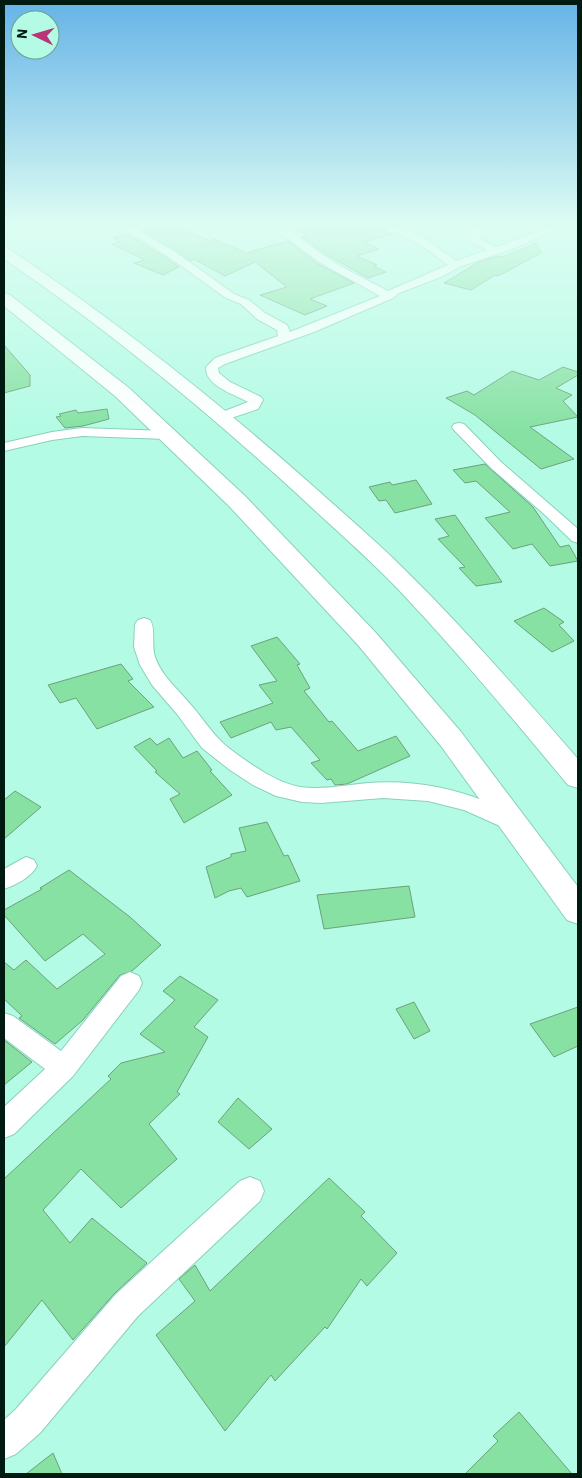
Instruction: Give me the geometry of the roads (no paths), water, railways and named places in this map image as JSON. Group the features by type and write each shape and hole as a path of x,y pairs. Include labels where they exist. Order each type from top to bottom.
{"highway":[{"path":"62,294 164,368 222,417 284,471 405,584 578,778"},
{"path":"4,298 122,392 237,501 367,639 451,739 578,911"}],"street":[{"path":"227,294 245,302 261,316 283,328 284,337"},
{"path":"385,294 389,296"},
{"path":"222,417 253,406 256,400 216,379 212,374 212,367 220,361 310,329 389,296"},
{"path":"459,427 496,465 550,511 578,538"},
{"path":"4,447 52,436 82,432 167,435"},
{"path":"144,624 143,646 147,660 163,688 185,711 209,743 240,767 268,783 293,793 315,795 370,791 410,791 483,808 515,825"},
{"path":"453,800 487,788"},
{"path":"4,880 26,866"},
{"path":"4,1125 64,1068 130,983"},
{"path":"4,1024 64,1068"},
{"path":"4,1442 28,1421 127,1305 250,1191"}]}
